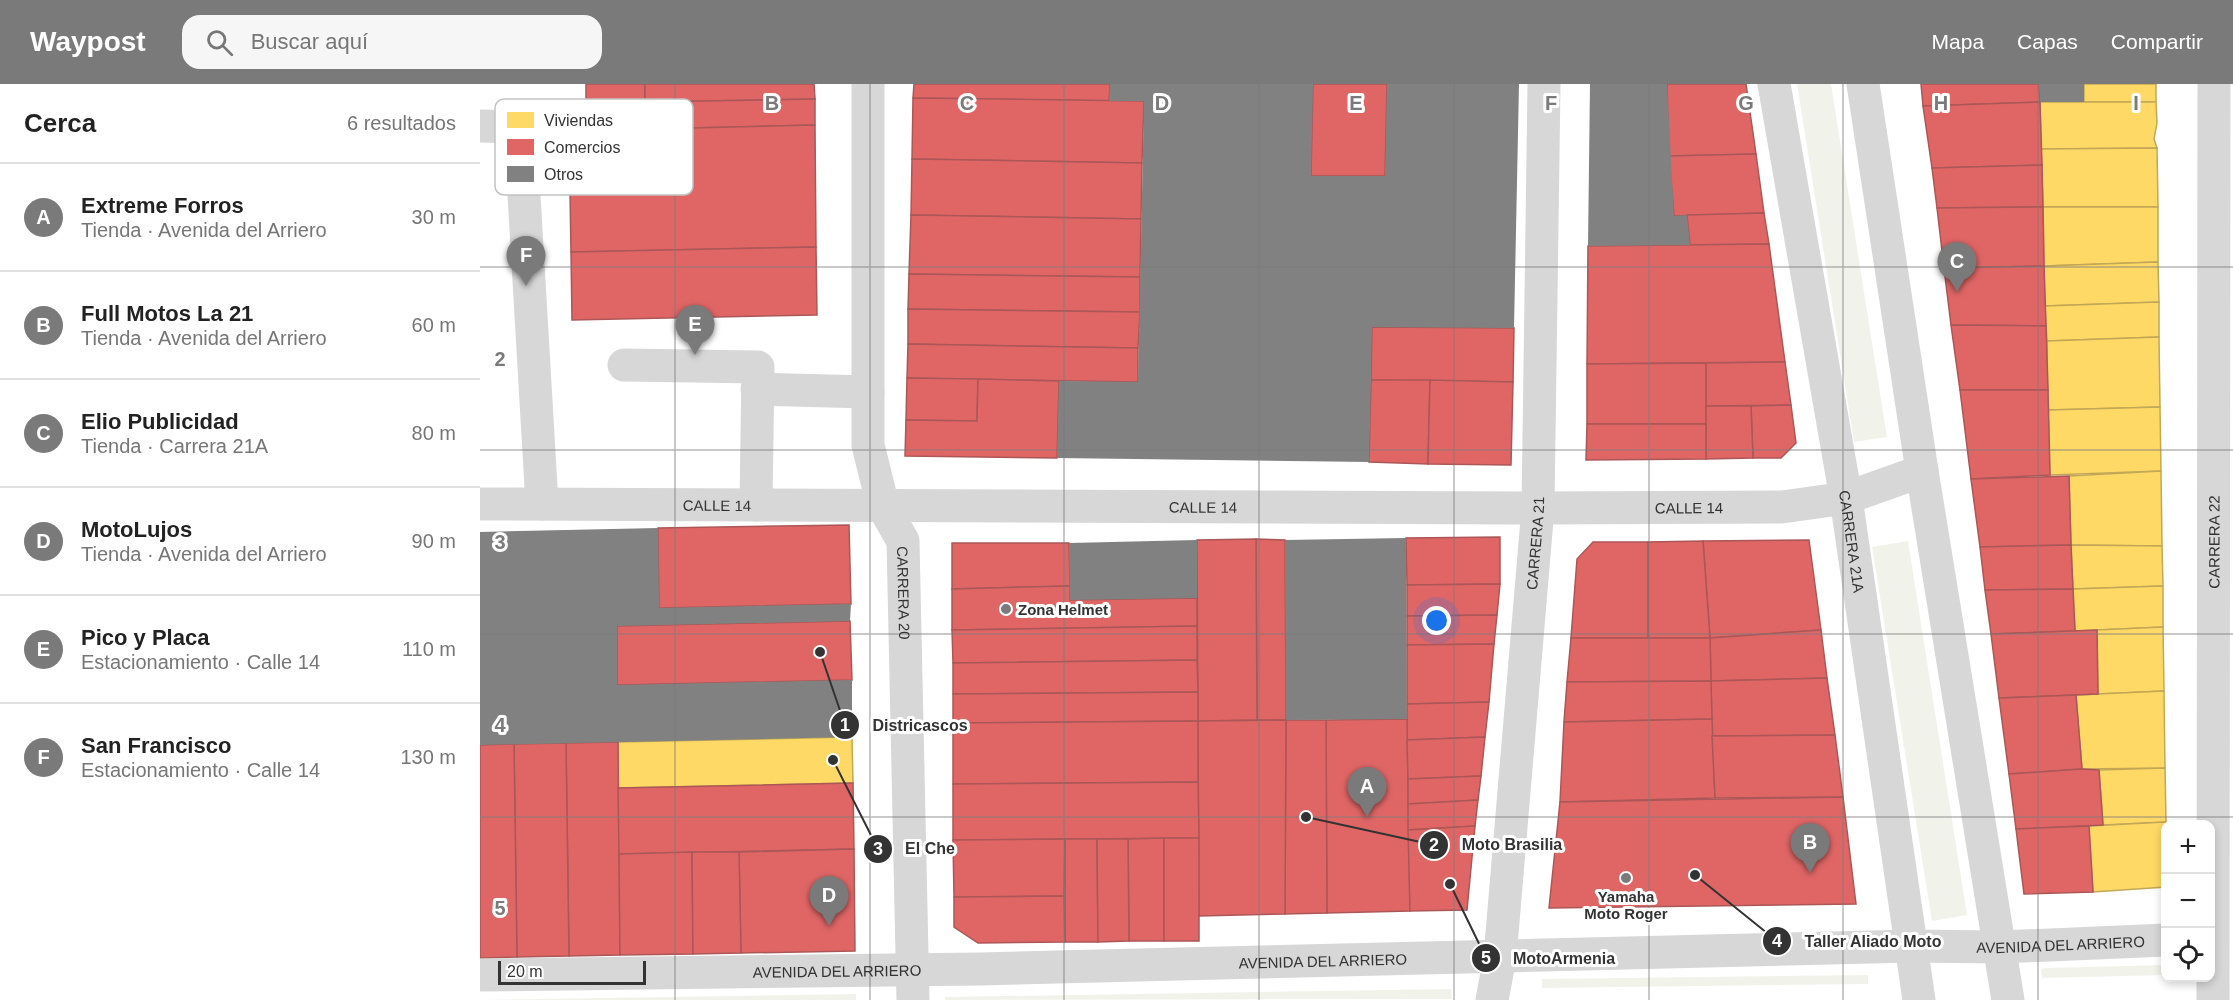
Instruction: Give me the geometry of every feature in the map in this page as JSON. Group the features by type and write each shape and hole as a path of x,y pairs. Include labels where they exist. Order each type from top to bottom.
{"street":[{"name":"CARRERA 20","path":"868,84 868,445 883,506 903,541 912,985"},
{"name":"CARRERA 21","path":"1492,1000 1500,957 1538,508 1544,84"},
{"name":"CARRERA 21A","path":"1774,84 1846,498 1919,1000"},
{"path":"1863,84 1922,471 2008,1000"},
{"name":"CARRERA 22","path":"2213,1000 2219,938 2223,461 2214,84"},
{"path":"480,126 495,126"},
{"path":"524,195 542,504"},
{"path":"624,365 758,367 756,506"},
{"path":"757,389 868,392"},
{"name":"CALLE 14","path":"480,504 1782,507 1846,498 1922,471"},
{"name":"AVENIDA DEL ARRIERO","path":"480,975 912,985 1500,957 1912,946 2000,947 2161,940"}],"shaded area":[{"path":"1797,84 1831,84 1887,437 1854,442"},
{"path":"1908,541 1967,915 1932,921 1872,547"},
{"path":"2161,965 2161,975 2042,978 2041,969"},
{"path":"1868,975 1868,984 1542,988 1542,979"},
{"path":"1451,989 1452,999 945,1000 945,997"},
{"path":"856,994 856,1000 480,1000"}],"building: Viviendas":[{"path":"2084,84 2156,84 2156,102 2084,102"},
{"path":"2040,102 2156,102 2157,123 2154,139 2157,148 2041,149"},
{"path":"2157,148 2158,207 2043,207 2041,149"},
{"path":"2043,207 2158,207 2158,262 2044,266"},
{"path":"2158,262 2159,302 2045,306 2044,266"},
{"path":"2159,302 2159,337 2047,341 2045,306"},
{"path":"2159,337 2160,407 2048,410 2047,341"},
{"path":"2160,407 2161,471 2050,475 2048,410"},
{"path":"2161,471 2162,546 2071,545 2069,476"},
{"path":"2071,545 2162,546 2163,586 2073,589"},
{"path":"2163,586 2163,627 2075,631 2073,589"},
{"path":"2163,627 2164,691 2098,694 2097,630"},
{"path":"2164,691 2165,768 2082,769 2076,695"},
{"path":"852,737 853,783 618,788 618,742"},
{"path":"2165,768 2166,820 2161,820 2161,822 2103,825 2099,770"},
{"path":"2161,822 2161,887 2093,892 2089,826"}],"building: Comercios":[{"path":"586,84 645,84 645,99 586,99"},
{"path":"645,84 814,84 815,99 693,101 693,99 645,99"},
{"path":"914,84 1110,84 1109,101 913,98"},
{"path":"1313,84 1387,84 1385,176 1311,176"},
{"path":"1667,84 1746,84 1756,154 1669,156"},
{"path":"1921,84 2039,84 2040,102 1923,106"},
{"path":"913,98 1144,101 1142,163 912,159"},
{"path":"815,99 815,125 693,128 693,101"},
{"path":"2040,102 2042,165 1932,168 1923,106"},
{"path":"815,125 816,247 571,252 570,195 693,195 693,128"},
{"path":"1756,154 1764,213 1674,216 1669,156"},
{"path":"912,159 1142,163 1141,219 911,215"},
{"path":"2042,165 2043,207 1937,208 1932,168"},
{"path":"2043,207 2044,266 1944,268 1937,208"},
{"path":"1764,213 1769,244 1690,245 1687,215"},
{"path":"911,215 1141,219 1140,277 909,274"},
{"path":"1769,244 1785,362 1587,364 1588,246"},
{"path":"816,247 817,315 572,320 571,252"},
{"path":"2044,266 2046,326 1951,325 1944,268"},
{"path":"909,274 1140,277 1140,312 908,309"},
{"path":"908,309 1140,312 1138,348 908,344"},
{"path":"1951,325 2046,326 2048,390 1960,390"},
{"path":"1372,327 1514,328 1513,382 1371,380"},
{"path":"908,344 1138,348 1138,382 907,378"},
{"path":"1785,362 1791,405 1706,406 1706,363"},
{"path":"1706,363 1706,424 1587,424 1587,364"},
{"path":"907,378 978,379 977,421 906,420"},
{"path":"978,379 1059,381 1057,458 905,456 906,420 977,421"},
{"path":"1371,380 1430,380 1428,464 1369,462"},
{"path":"1430,380 1513,382 1511,465 1428,464"},
{"path":"1960,390 2048,390 2050,475 1971,479"},
{"path":"1791,405 1796,443 1781,458 1753,458 1751,406"},
{"path":"1706,406 1751,406 1753,458 1706,459"},
{"path":"1587,424 1706,424 1706,459 1586,460"},
{"path":"2069,476 2071,545 1980,547 1971,479"},
{"path":"849,525 851,604 659,608 658,528"},
{"path":"1500,537 1500,584 1407,585 1406,538"},
{"path":"1256,539 1285,540 1286,720 1257,720"},
{"path":"1256,539 1257,720 1198,721 1197,540"},
{"path":"1809,540 1821,630 1710,638 1703,541"},
{"path":"1703,541 1710,638 1648,638 1648,542"},
{"path":"1593,542 1648,542 1648,638 1571,638 1577,559"},
{"path":"952,543 1069,543 1070,586 952,589"},
{"path":"2071,545 2073,589 1985,590 1980,547"},
{"path":"1500,584 1497,615 1407,616 1407,585"},
{"path":"1070,586 1070,600 1197,598 1197,626 952,630 952,589"},
{"path":"2073,589 2075,631 1991,634 1985,590"},
{"path":"1497,615 1494,644 1407,645 1407,616"},
{"path":"850,621 852,680 617,685 617,626"},
{"path":"1197,626 1197,660 953,663 952,630"},
{"path":"1821,630 1827,678 1711,681 1710,638"},
{"path":"2097,630 2098,694 1999,698 1991,634"},
{"path":"1571,638 1710,638 1711,681 1567,682"},
{"path":"1494,644 1489,702 1407,704 1407,645"},
{"path":"1197,660 1198,692 953,694 953,663"},
{"path":"1827,678 1835,735 1712,736 1711,681"},
{"path":"1711,681 1712,719 1564,722 1567,682"},
{"path":"1198,692 1198,721 953,723 953,694"},
{"path":"2076,695 2082,769 2009,774 1999,698"},
{"path":"1489,702 1485,737 1407,740 1407,704"},
{"path":"1407,719 1410,911 1327,913 1326,720"},
{"path":"1712,719 1715,798 1560,802 1564,722"},
{"path":"1286,720 1326,720 1327,913 1285,914"},
{"path":"1286,720 1285,914 1199,916 1198,721"},
{"path":"1198,721 1198,782 953,784 953,723"},
{"path":"1835,735 1843,797 1715,798 1712,736"},
{"path":"1485,737 1481,776 1408,779 1407,740"},
{"path":"618,742 620,955 569,956 566,743"},
{"path":"566,743 569,956 517,957 514,744"},
{"path":"514,744 517,957 480,958 480,745"},
{"path":"2099,770 2103,825 2016,829 2009,774"},
{"path":"1481,776 1478,800 1408,804 1408,779"},
{"path":"1198,782 1199,838 953,840 953,784"},
{"path":"853,783 854,849 619,854 618,788"},
{"path":"1843,797 1856,904 1549,908 1560,802"},
{"path":"1478,800 1475,826 1408,830 1408,804"},
{"path":"1475,826 1467,910 1410,911 1408,830"},
{"path":"2089,826 2093,892 2024,894 2016,829"},
{"path":"1164,838 1164,941 1129,941 1128,839"},
{"path":"1164,838 1199,838 1199,941 1164,941"},
{"path":"1065,839 1064,896 954,897 953,840"},
{"path":"1065,839 1097,839 1098,942 1065,942"},
{"path":"1097,839 1128,839 1129,941 1098,942"},
{"path":"854,849 855,951 741,953 739,852"},
{"path":"692,852 693,954 620,955 619,854"},
{"path":"692,852 739,852 741,953 693,954"},
{"path":"1064,896 1065,942 978,943 954,927 954,897"}],"building: Otros":[{"path":"1110,84 1313,84 1311,176 1385,176 1387,84 1519,84 1514,328 1372,327 1369,462 1057,458 1059,381 1138,382 1144,101 1109,101"},
{"path":"1590,84 1667,84 1674,216 1687,215 1690,245 1588,246"},
{"path":"2039,84 2084,84 2084,102 2040,102"},
{"path":"658,528 659,608 851,604 850,621 617,626 617,685 852,680 852,737 480,745 480,532"},
{"path":"1406,538 1407,719 1286,720 1285,540"},
{"path":"1197,540 1197,598 1070,600 1069,543"}],"place":[{"name":"San Francisco","path":"526,286"},
{"name":"Elio Publicidad","path":"1957,292"},
{"name":"Pico y Placa","path":"695,355"},
{"name":"Zona Helmet","path":"1006,609"},
{"name":"Districascos","path":"820,652"},
{"name":"El Che","path":"833,760"},
{"name":"Moto Brasilia","path":"1306,817"},
{"name":"Extreme Forros","path":"1367,817"},
{"name":"Full Motos La 21","path":"1810,873"},
{"name":"Taller Aliado Moto","path":"1695,875"},
{"name":"Yamaha Moto Roger","path":"1626,878"},
{"name":"MotoArmenia","path":"1450,884"},
{"name":"MotoLujos","path":"829,926"}]}
